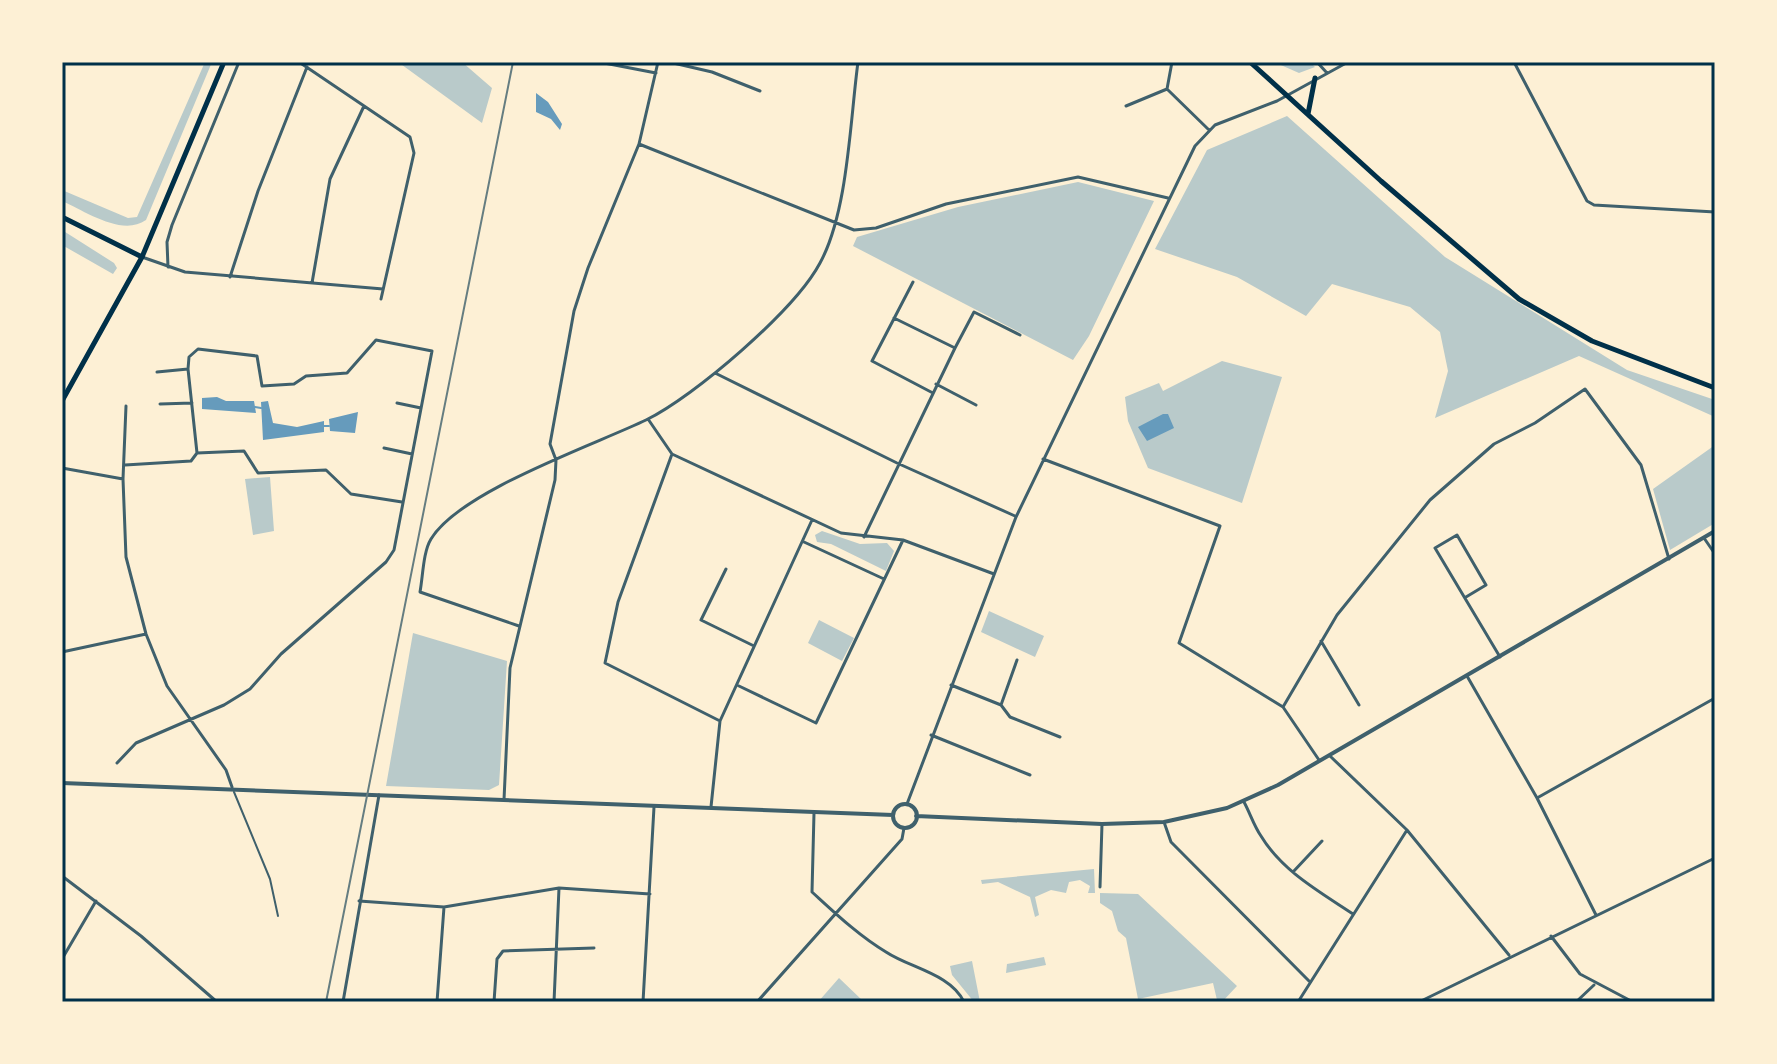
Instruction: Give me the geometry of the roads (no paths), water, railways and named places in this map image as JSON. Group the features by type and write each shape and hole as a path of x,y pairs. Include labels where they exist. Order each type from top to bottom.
{"main road":[{"path":"62,401 142,257 224,62"},
{"path":"1250,62 1519,299 1592,341 1715,388"},
{"path":"1308,115 1315,78"},
{"path":"62,217 142,257"}],"street":[{"path":"168,267 167,242 172,225 239,62"},
{"path":"299,62 410,137 414,153 381,299"},
{"path":"599,62 656,73"},
{"path":"504,800 506,713 519,626 555,480 556,460 550,444 574,311 588,268 639,144 658,62"},
{"path":"669,62 712,72 760,91"},
{"path":"519,626 420,592 431,539 463,509 530,470 648,419 686,397 777,314 819,265 836,225 858,62"},
{"path":"1167,89 1172,62"},
{"path":"1317,62 1327,73"},
{"path":"907,804 1016,517 1195,146 1209,130 1286,96 1348,62"},
{"path":"1514,62 1587,201 1594,205 1715,212"},
{"path":"230,277 258,191 307,67"},
{"path":"1126,106 1167,89"},
{"path":"1167,89 1209,130"},
{"path":"312,283 330,179 364,106"},
{"path":"639,144 854,230 876,228 946,204 1078,177 1168,198"},
{"path":"142,257 185,272 383,289"},
{"path":"913,282 872,361 932,392"},
{"path":"864,537 897,463 974,312 1020,335"},
{"path":"894,318 955,348"},
{"path":"117,763 136,743 192,720 250,689 281,654 386,562 394,550 432,351 376,340 347,373 306,376 294,384 262,386 257,356 198,349 189,357 188,369 197,453 191,461 125,465"},
{"path":"157,372 188,369"},
{"path":"715,373 897,463 1016,517"},
{"path":"936,384 976,405"},
{"path":"1283,707 1337,615 1430,500 1494,444 1535,423 1585,389 1641,465 1669,559"},
{"path":"160,404 194,403"},
{"path":"397,403 421,408"},
{"path":"126,406 123,479 126,557 146,634 167,686 226,770 232,787"},
{"path":"648,419 672,454 841,533 903,540 994,574"},
{"path":"384,448 412,454"},
{"path":"197,453 244,451 258,473 326,470 351,494 402,502"},
{"path":"672,454 618,602 605,663 720,721"},
{"path":"1043,459 1220,526 1179,643 1283,707 1320,761"},
{"path":"62,468 123,479"},
{"path":"711,808 720,721 812,520"},
{"path":"916,816 1102,824 1164,822 1210,814 1244,802 1715,531"},
{"path":"1466,597 1486,585 1457,535 1435,548 1500,657"},
{"path":"1704,538 1715,554"},
{"path":"737,686 816,723 903,540"},
{"path":"803,541 884,579"},
{"path":"726,569 701,620 754,646"},
{"path":"62,652 146,634"},
{"path":"1321,641 1359,705"},
{"path":"1001,705 1017,660"},
{"path":"1466,675 1537,798 1596,915"},
{"path":"951,685 1001,705 1010,717 1060,737"},
{"path":"1537,798 1715,698"},
{"path":"931,735 1030,775"},
{"path":"1330,755 1407,830 1509,955"},
{"path":"62,783 232,787 893,815"},
{"path":"343,1002 379,795"},
{"path":"1244,802 1262,838 1293,872 1305,884 1355,915"},
{"path":"907,804 914,809 916,816 912,825 904,828 895,823 893,815 896,808 907,804"},
{"path":"643,1002 654,807"},
{"path":"814,813 812,892 886,953 948,984 964,1002"},
{"path":"1164,822 1171,842 1310,982"},
{"path":"1100,887 1102,824"},
{"path":"757,1002 902,839 904,828"},
{"path":"1298,1002 1407,830"},
{"path":"1293,872 1322,841"},
{"path":"1419,1002 1509,955 1715,858"},
{"path":"62,876 217,1002"},
{"path":"359,901 444,907 559,888 650,894"},
{"path":"554,1002 559,888"},
{"path":"62,959 96,901"},
{"path":"437,1002 444,907"},
{"path":"1551,936 1569,962 1594,985 1633,1002"},
{"path":"494,1002 497,959 503,951 594,948"},
{"path":"1576,1002 1594,985"}],"lane":[{"path":"232,787 270,879 278,916"}],"water":[{"path":"536,93 548,102 562,124 560,130 551,119 536,112"},
{"path":"217,397 226,401 254,401 256,413 202,409 202,398"},
{"path":"268,401 273,423 297,427 324,421 324,432 263,440 261,402"},
{"path":"358,412 355,433 330,431 329,419"},
{"path":"1168,414 1174,428 1147,441 1138,427"}],"waterway":[{"path":"255,407 261,408"},
{"path":"324,426 329,426"}],"railway":[{"path":"326,1002 513,62"}]}
